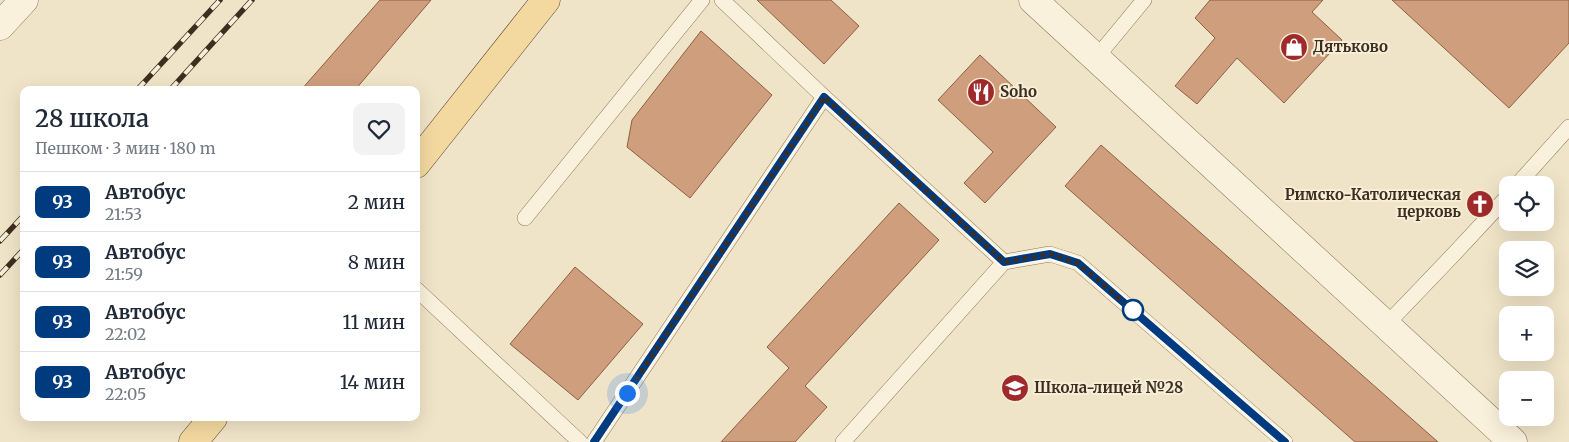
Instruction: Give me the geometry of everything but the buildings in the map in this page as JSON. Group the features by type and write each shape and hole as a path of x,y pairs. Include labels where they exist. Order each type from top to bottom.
{"main road":[{"path":"420,159 546,0"},
{"path":"193,442 210,421"}],"street":[{"path":"0,26 24,0"},
{"path":"1033,0 1513,442"}],"lane":[{"path":"526,218 702,0"},
{"path":"722,0 824,97 1004,262"},
{"path":"1096,58 1144,0"},
{"path":"594,442 824,97"},
{"path":"1525,176 1569,127"},
{"path":"1386,325 1499,206"},
{"path":"843,442 1004,262 1050,254 1078,263 1285,442"},
{"path":"420,293 580,442"}],"railway":[{"path":"141,86 220,0"},
{"path":"174,86 252,0"},
{"path":"0,241 20,219"},
{"path":"0,275 20,253"}],"bus line":[{"name":"93","path":"594,442 824,97 1004,262 1050,254 1078,263 1285,442"}],"place":[{"name":"Дятьково","path":"1294,47"},
{"name":"Soho","path":"981,92"},
{"name":"Римско-Католическая церковь","path":"1480,204"},
{"name":"Школа-лицей №28","path":"1015,388"}],"route":[{"path":"627,393 824,97 1004,262 1050,254 1078,263 1137,314 1133,310"}]}
